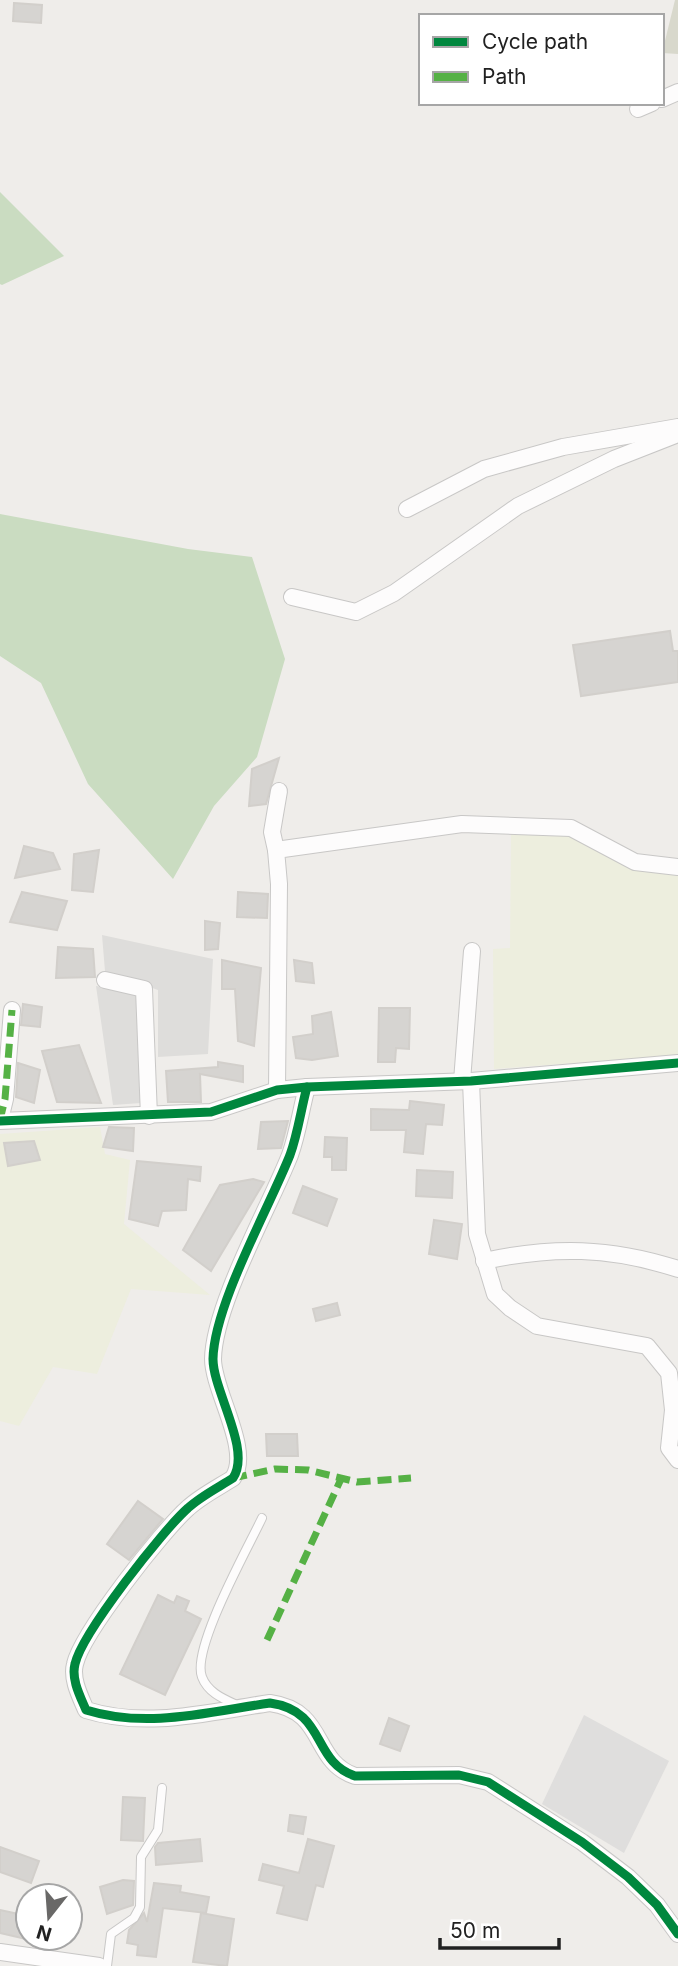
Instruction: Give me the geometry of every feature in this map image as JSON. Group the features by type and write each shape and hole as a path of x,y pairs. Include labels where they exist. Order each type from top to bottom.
{"street":[{"path":"407,509 484,469 563,447 678,427"},
{"path":"292,597 356,612 394,593 518,506 614,459 678,434"},
{"path":"277,1090 279,884 272,832 279,791"},
{"path":"276,850 462,824 571,828 635,862 678,867"},
{"path":"472,951 466,1081 477,1234 495,1293 510,1308 537,1326 647,1346 669,1373 673,1410 669,1448 678,1461"},
{"path":"104,980 144,989 149,1116"},
{"path":"12,1010 5,1098 0,1121 211,1112 277,1090 466,1081 678,1063"},
{"path":"307,1087 291,1152 231,1292 216,1336 213,1362 235,1443 237,1472 233,1478 189,1507 149,1552 85,1641 74,1665 76,1685 86,1710 114,1719 140,1721 270,1703 295,1710 309,1724 337,1768 355,1776 459,1775 488,1782 571,1835 628,1877 657,1905 678,1934"},
{"path":"484,1261 533,1251 595,1250 652,1260 678,1269"},
{"path":"0,1952 99,1966"}],"lane":[{"path":"241,1707 207,1686 201,1674 200,1661 205,1638 262,1518"},
{"path":"107,1966 111,1934 134,1918 142,1902 141,1857 158,1830 162,1788"}],"shaded area":[{"path":"675,0 678,0 678,54 664,53"},
{"path":"102,935 213,959 208,1054 158,1057 158,990 105,971"},
{"path":"96,986 136,993 141,1103 113,1105"},
{"path":"584,1715 669,1761 624,1853 542,1804"}],"green space":[{"path":"0,192 64,256 2,285 0,284"},
{"path":"0,514 188,549 252,557 285,659 257,757 214,806 173,879 88,784 41,683 0,656"},
{"path":"571,828 635,862 678,867 678,1055 494,1069 493,949 510,948 511,832"},
{"path":"100,1127 105,1154 130,1160 124,1224 210,1295 131,1289 97,1374 53,1367 19,1426 0,1421 0,1134"}],"building":[{"path":"14,3 42,5 41,23 13,21"},
{"path":"670,631 673,651 678,651 678,682 581,696 573,645"},
{"path":"279,758 266,804 249,806 252,769"},
{"path":"24,846 53,853 60,869 15,878"},
{"path":"99,850 93,892 72,890 74,854"},
{"path":"22,892 67,901 57,930 10,922"},
{"path":"238,892 268,894 267,918 237,917"},
{"path":"205,921 220,923 218,949 205,950"},
{"path":"58,947 93,949 95,977 56,978"},
{"path":"222,960 261,968 254,1046 238,1041 235,989 222,989"},
{"path":"294,960 312,963 314,983 296,981"},
{"path":"23,1004 42,1007 40,1027 21,1025"},
{"path":"379,1008 410,1008 409,1049 396,1048 395,1062 378,1062"},
{"path":"331,1012 338,1056 312,1060 296,1058 293,1037 313,1034 312,1016"},
{"path":"79,1045 101,1103 57,1102 42,1051"},
{"path":"218,1062 243,1066 243,1082 200,1074 201,1102 168,1102 166,1071 218,1067"},
{"path":"18,1063 40,1070 34,1103 16,1097"},
{"path":"410,1101 444,1105 442,1125 426,1124 423,1154 404,1152 406,1130 371,1130 371,1109 409,1110"},
{"path":"288,1121 281,1148 258,1149 261,1122"},
{"path":"109,1127 134,1128 133,1151 103,1147"},
{"path":"325,1137 347,1138 346,1170 332,1170 332,1157 324,1157"},
{"path":"34,1141 40,1160 8,1166 4,1143"},
{"path":"137,1161 201,1167 200,1181 188,1179 186,1210 162,1211 158,1226 129,1219"},
{"path":"417,1170 453,1172 452,1198 416,1196"},
{"path":"253,1179 264,1182 211,1271 183,1250 220,1185"},
{"path":"303,1186 337,1199 327,1226 293,1213"},
{"path":"434,1220 462,1224 457,1259 429,1254"},
{"path":"337,1303 340,1315 316,1321 313,1309"},
{"path":"266,1434 297,1434 298,1456 267,1456"},
{"path":"138,1501 163,1519 129,1560 107,1544"},
{"path":"158,1595 174,1603 177,1596 189,1601 185,1611 201,1619 165,1695 120,1674"},
{"path":"389,1718 409,1726 400,1751 380,1744"},
{"path":"123,1797 145,1798 143,1841 121,1840"},
{"path":"290,1815 306,1817 303,1834 288,1831"},
{"path":"200,1839 202,1861 156,1865 155,1847 158,1843"},
{"path":"308,1839 334,1846 323,1887 316,1885 307,1920 277,1913 284,1886 259,1880 263,1864 299,1873"},
{"path":"0,1847 39,1861 31,1882 0,1872"},
{"path":"123,1880 134,1881 133,1905 107,1914 100,1887"},
{"path":"154,1883 181,1886 180,1892 209,1897 206,1913 163,1908 156,1957 137,1955 138,1945 127,1943 129,1930 144,1913 147,1922"},
{"path":"0,1910 14,1913 14,1936 0,1933"},
{"path":"201,1913 234,1919 227,1966 193,1962"}],"marked path":[{"path":"0,1120 5,1099 12,1010"},
{"path":"233,1478 275,1469 308,1470 357,1482 411,1478"},
{"path":"267,1640 341,1479"}],"cycle path":[{"path":"0,1121 211,1112 277,1090 471,1081 678,1063"},
{"path":"307,1087 290,1155 232,1285 216,1337 213,1359 215,1372 235,1436 238,1466 233,1478 188,1508 176,1520 143,1559 92,1630 81,1649 74,1670 86,1710 109,1716 155,1719 270,1703 288,1708 301,1716 331,1759 341,1769 355,1776 459,1775 488,1782 582,1842 628,1877 657,1905 678,1934"}]}
